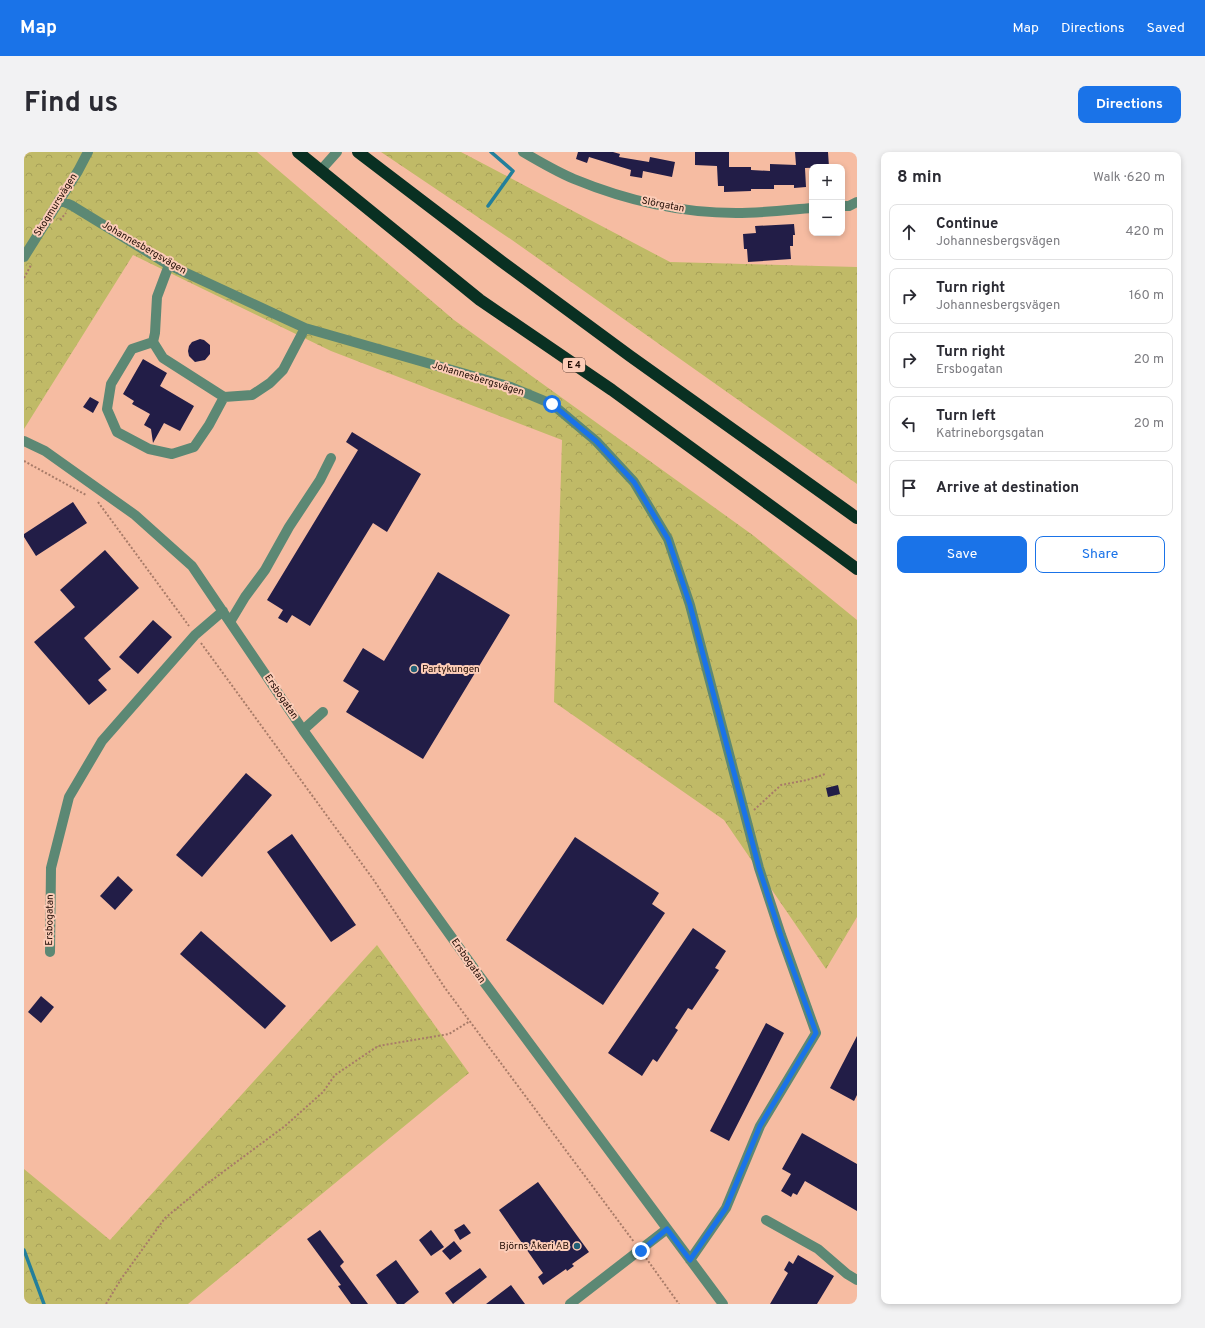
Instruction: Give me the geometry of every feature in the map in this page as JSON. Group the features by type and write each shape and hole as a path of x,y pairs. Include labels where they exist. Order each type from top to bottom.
{"highway":[{"name":"E 4","path":"298,152 480,300 612,390 857,570"},
{"path":"358,152 501,261 630,356 856,517"}],"street":[{"name":"Skogmursvägen","path":"24,257 78,171 88,152"},
{"path":"320,170 338,152"},
{"name":"Slörgatan","path":"523,152 573,179 643,201 686,210 736,213 809,208"},
{"name":"Johannesbergsvägen","path":"59,200 71,205 169,265 306,328 511,387 552,404 596,441 634,482 668,539 690,605 762,876 781,936 816,1033 760,1126 726,1208 690,1260"},
{"path":"845,206 849,206 857,202"},
{"path":"169,265 157,297 154,342 163,358 224,397 252,395 270,384 283,370 306,328"},
{"path":"154,342 132,349 111,384 107,409 117,432 149,449 172,454 194,447 209,425 224,397"},
{"name":"Ersbogatan","path":"24,441 45,451 135,515 192,566 303,730 478,974 723,1304"},
{"path":"230,622 245,597 265,570 289,526 320,480 331,458"},
{"name":"Ersbogatan","path":"50,952 50,868 69,797 102,741 195,635 223,611"},
{"path":"303,730 323,712"},
{"path":"766,1220 818,1250 847,1274 857,1280"},
{"path":"570,1304 641,1251 667,1229"}],"path":[{"path":"24,461 90,496"},
{"path":"96,500 373,879 445,988 679,1304"},
{"path":"746,817 781,785 807,780 825,774"},
{"path":"106,1304 121,1279 165,1218 204,1186 285,1126 323,1092 335,1075 378,1046 449,1034 470,1021"}],"green space":[{"path":"24,152 257,152 454,320 754,536 857,620 857,917 826,969 724,820 554,702 562,440 331,351 133,255 24,429"},
{"path":"381,152 461,152 670,262 857,267 857,484 512,240"},
{"path":"377,945 469,1073 188,1304 24,1304 24,1169 110,1240"}],"building":[{"path":"578,152 613,152 620,154 619,157 649,162 650,157 675,162 672,177 643,171 642,178 630,176 631,170 589,157 587,163 576,159"},
{"path":"695,152 729,152 729,167 751,167 751,170 770,171 770,164 796,165 795,152 828,152 829,164 809,164 809,168 805,168 806,187 794,188 794,185 774,185 774,189 751,189 751,191 724,192 724,186 718,186 717,166 695,165"},
{"path":"794,224 795,235 793,235 793,246 790,246 791,259 748,262 747,249 744,249 743,234 756,233 755,226"},
{"path":"200,339 204,340 210,345 210,354 205,360 195,362 189,356 189,346 192,342"},
{"path":"143,359 167,373 160,386 194,406 180,431 164,423 153,443 151,429 144,425 150,414 132,404 134,401 123,394"},
{"path":"90,397 99,402 93,413 83,407"},
{"path":"352,432 421,474 387,532 373,523 310,626 292,615 287,623 278,618 283,610 267,600 358,450 346,442"},
{"path":"73,502 87,523 36,556 24,537 24,534"},
{"path":"105,550 139,588 84,638 111,669 98,680 107,690 89,705 34,642 75,607 60,590"},
{"name":"Partykungen","path":"438,572 510,615 423,759 346,712 359,691 343,681 363,648 384,661"},
{"path":"153,620 172,637 138,674 119,657"},
{"path":"246,773 272,795 202,877 176,855"},
{"path":"838,785 840,794 828,797 826,788"},
{"path":"292,834 356,925 331,942 267,852"},
{"path":"575,837 659,893 652,904 665,913 603,1005 506,940"},
{"path":"118,876 133,890 115,910 100,896"},
{"path":"693,928 726,951 715,968 719,970 692,1010 688,1008 675,1028 678,1030 657,1062 653,1059 642,1076 608,1053"},
{"path":"201,931 286,1006 265,1029 180,954"},
{"path":"41,996 54,1007 41,1023 28,1012"},
{"path":"766,1023 784,1033 729,1141 710,1131"},
{"path":"857,1036 857,1095 854,1101 830,1088"},
{"path":"802,1133 857,1164 857,1211 805,1181 797,1195 793,1193 791,1197 781,1191 791,1174 782,1169"},
{"path":"538,1182 589,1252 572,1264 574,1266 567,1271 566,1269 543,1285 538,1277 543,1273 499,1210"},
{"path":"464,1224 471,1233 460,1240 454,1230"},
{"path":"320,1230 344,1262 340,1266 368,1304 351,1304 338,1286 341,1285 307,1239"},
{"path":"431,1230 444,1247 431,1256 419,1240"},
{"path":"454,1241 462,1251 450,1260 442,1251"},
{"path":"798,1255 834,1276 817,1304 770,1304 788,1273 784,1270 789,1261 793,1264"},
{"path":"396,1260 419,1292 404,1304 397,1304 376,1275"},
{"path":"480,1268 487,1277 453,1304 445,1293"},
{"path":"511,1285 525,1304 486,1304"}],"waterway":[{"path":"488,206 513,171 491,152"},
{"path":"24,1250 44,1304"}],"place":[{"name":"Partykungen","path":"414,669"},
{"name":"Björns Åkeri AB","path":"577,1246"}],"route":[{"path":"552,404 596,441 634,482 668,539 690,605 759,868 781,936 816,1033 760,1126 726,1208 690,1260 667,1229 641,1251"}]}
